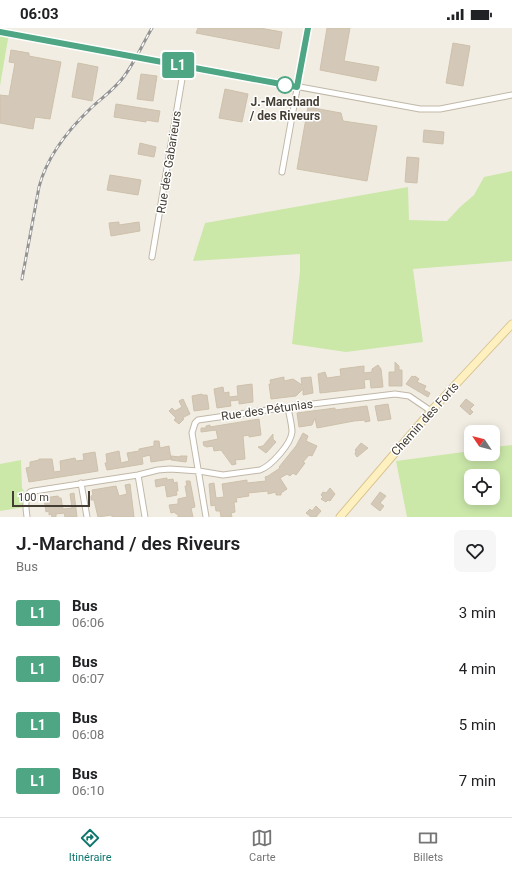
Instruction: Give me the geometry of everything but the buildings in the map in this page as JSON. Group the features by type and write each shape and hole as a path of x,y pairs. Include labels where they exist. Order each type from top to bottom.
{"street":[{"path":"282,172 308,28"},
{"path":"0,32 184,67 430,110 512,95"},
{"name":"Rue des Gabarieurs","path":"152,257 184,67"},
{"name":"Chemin des Forts","path":"340,517 431,410 512,324"},
{"name":"Rue des Pétunias","path":"206,517 192,433 195,423 198,420 395,394 410,396 431,410"},
{"path":"27,517 26,499 30,492 138,475 158,470 170,469 199,471 224,475 265,468 270,464 290,438 292,428 288,407"},
{"path":"138,475 145,517"},
{"path":"81,483 87,517"}],"green space":[{"path":"0,32 9,33 0,86"},
{"path":"512,171 512,261 413,269 423,342 346,352 292,344 300,271 300,254 193,261 205,223 408,187 409,220 447,221 474,195 484,177"},
{"path":"512,445 512,517 407,517 396,461 464,452 464,461 500,461 500,446"},
{"path":"21,460 22,488 27,496 25,507 0,511 0,464"}],"railway":[{"path":"22,279 39,187 47,165 59,144 74,125 122,79 134,61 152,28"}],"bus line":[{"name":"L1","path":"0,32 297,87 308,28"}],"place":[{"name":"J.-Marchand / des Riveurs","path":"285,85"}]}
